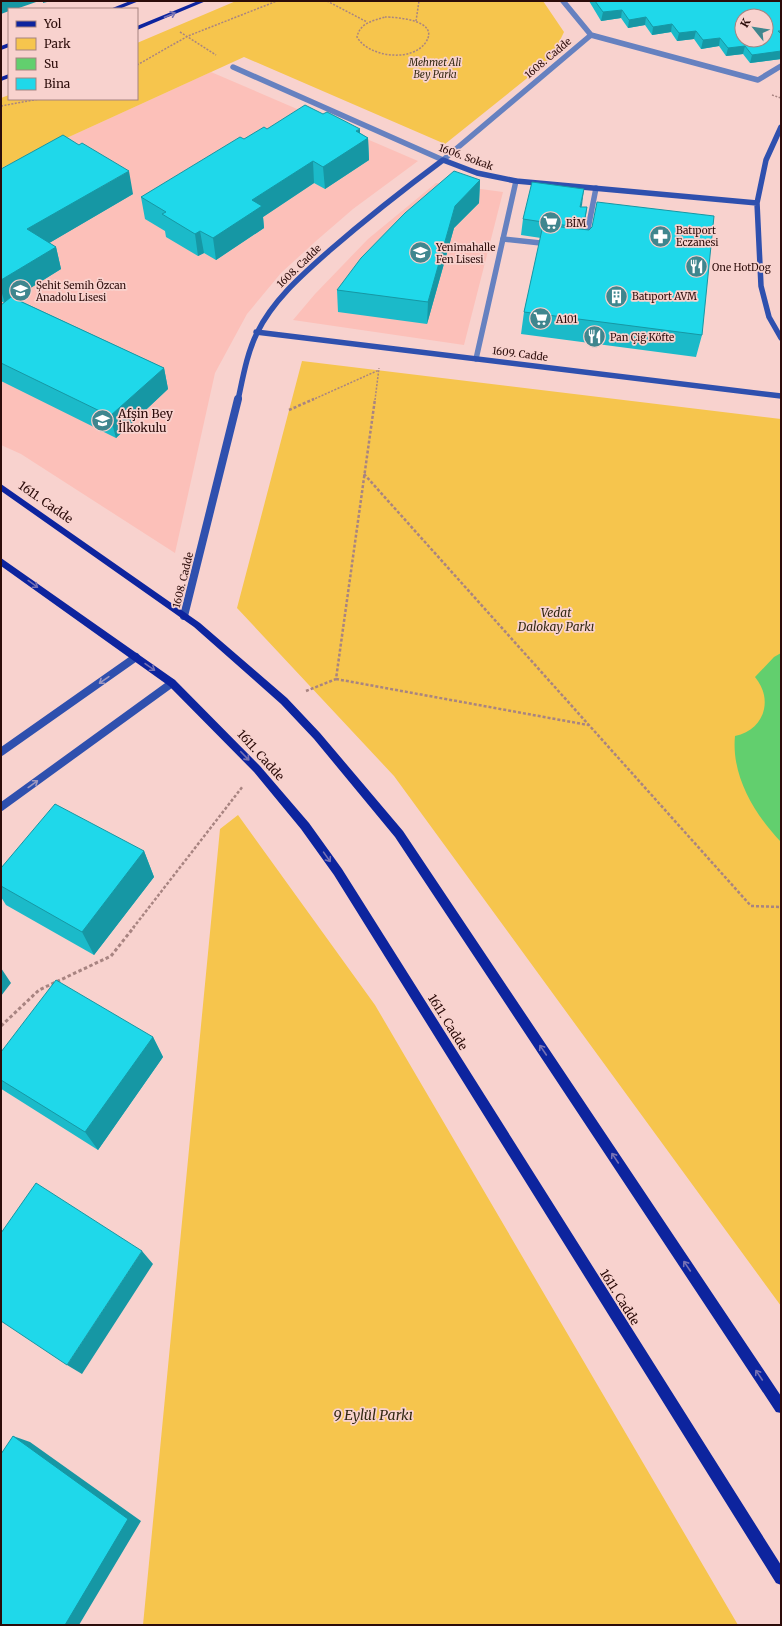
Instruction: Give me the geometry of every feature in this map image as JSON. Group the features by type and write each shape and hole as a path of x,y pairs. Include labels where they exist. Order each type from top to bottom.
{"main road":[{"path":"116,8 136,1"},
{"path":"138,28 203,1"},
{"name":"1611. Cadde","path":"1,486 184,616 232,654 284,701 354,778 399,834 781,1407"},
{"name":"1611. Cadde","path":"1,561 172,683 257,769 305,826 338,872 781,1578"}],"street":[{"path":"563,1 591,35 758,80 781,66"},
{"name":"1608. Cadde","path":"184,616 251,346 256,332 279,300 303,274 366,218 443,160 591,35"},
{"name":"1606. Sokak","path":"233,67 443,160 476,173 516,181 757,203"},
{"path":"781,127 766,160 757,203 761,286 769,317 781,338"},
{"path":"476,359 516,181"},
{"path":"584,248 596,188"},
{"path":"503,239 554,245"},
{"name":"1609. Cadde","path":"256,332 781,396"},
{"path":"1,752 136,657"},
{"path":"1,807 172,683"}],"path":[{"path":"138,64 188,36 278,1"},
{"path":"327,1 367,22"},
{"path":"416,21 419,1"},
{"path":"396,17 416,21 424,26 428,32 428,39 425,45 407,54 394,56 370,52 356,41 356,34 367,22 380,18 396,17"},
{"path":"158,20 188,36 233,67"},
{"path":"1,106 34,100"},
{"path":"336,679 382,348"},
{"path":"289,410 379,370"},
{"path":"364,474 751,906 781,907"},
{"path":"284,701 336,679 589,725"},
{"path":"1,1026 39,990 111,956 257,769"}],"shaded area":[{"path":"211,72 418,161 353,209 316,241 281,273 247,314 215,373 175,553 21,454 1,445 1,168"},
{"name":"Yenimahalle Fen Lisesi","path":"436,183 503,192 464,345 293,320 315,294 368,239"}],"green space":[{"name":"Mehmet Ali Bey Parkı","path":"236,1 543,1 564,32 551,59 445,144 244,57 1,168 1,98 8,95 8,100 138,100 138,43"},
{"name":"Vedat Dalokay Parkı","path":"302,361 781,419 781,1306 394,776 237,608"},
{"name":"9 Eylül Parkı","path":"238,815 375,1005 738,1625 143,1625 220,829"}],"water":[{"path":"781,653 781,842 762,820 747,794 737,766 735,736 745,733 759,721 765,704 761,686 755,677 774,657"}],"building":[{"path":"595,1 781,1 781,31 778,31 781,34 781,51 752,55 747,48 774,48 774,8 734,8 734,47 728,48 720,38 703,40 696,31 679,33 672,24 653,27 646,17 629,20 622,10 603,12"},
{"path":"305,105 323,114 327,112 360,129 356,131 368,138 323,167 313,161 252,200 262,206 213,238 200,231 195,234 162,214 166,212 141,197 240,137 244,139 264,127 267,129"},
{"path":"63,135 79,145 82,143 129,171 27,229 56,247 1,280 1,169"},
{"path":"454,171 480,180 455,206 428,302 337,290 361,258 405,213"},
{"path":"532,182 584,189 580,207 587,207 583,228 523,219"},
{"name":"Batıport AVM","path":"597,202 714,216 702,335 524,312 543,225 589,230 592,227"},
{"path":"11,297 164,368 110,416 1,363 1,305"},
{"path":"55,804 144,851 82,932 1,886 1,868"},
{"path":"56,980 153,1037 85,1132 1,1080 1,1052"},
{"path":"36,1183 142,1251 67,1365 1,1321 1,1233"},
{"path":"13,1436 128,1519 65,1625 1,1625 1,1454"}],"place":[{"name":"BİM","path":"551,223"},
{"name":"Batıport Eczanesi","path":"661,236"},
{"name":"Yenimahalle Fen Lisesi","path":"421,253"},
{"name":"One HotDog","path":"696,267"},
{"name":"Şehit Semih Özcan Anadolu Lisesi","path":"21,291"},
{"name":"Batıport AVM","path":"616,296"},
{"name":"A101","path":"541,319"},
{"name":"Pan Çiğ Köfte","path":"594,337"},
{"name":"Afşin Bey İlkokulu","path":"103,420"}]}
